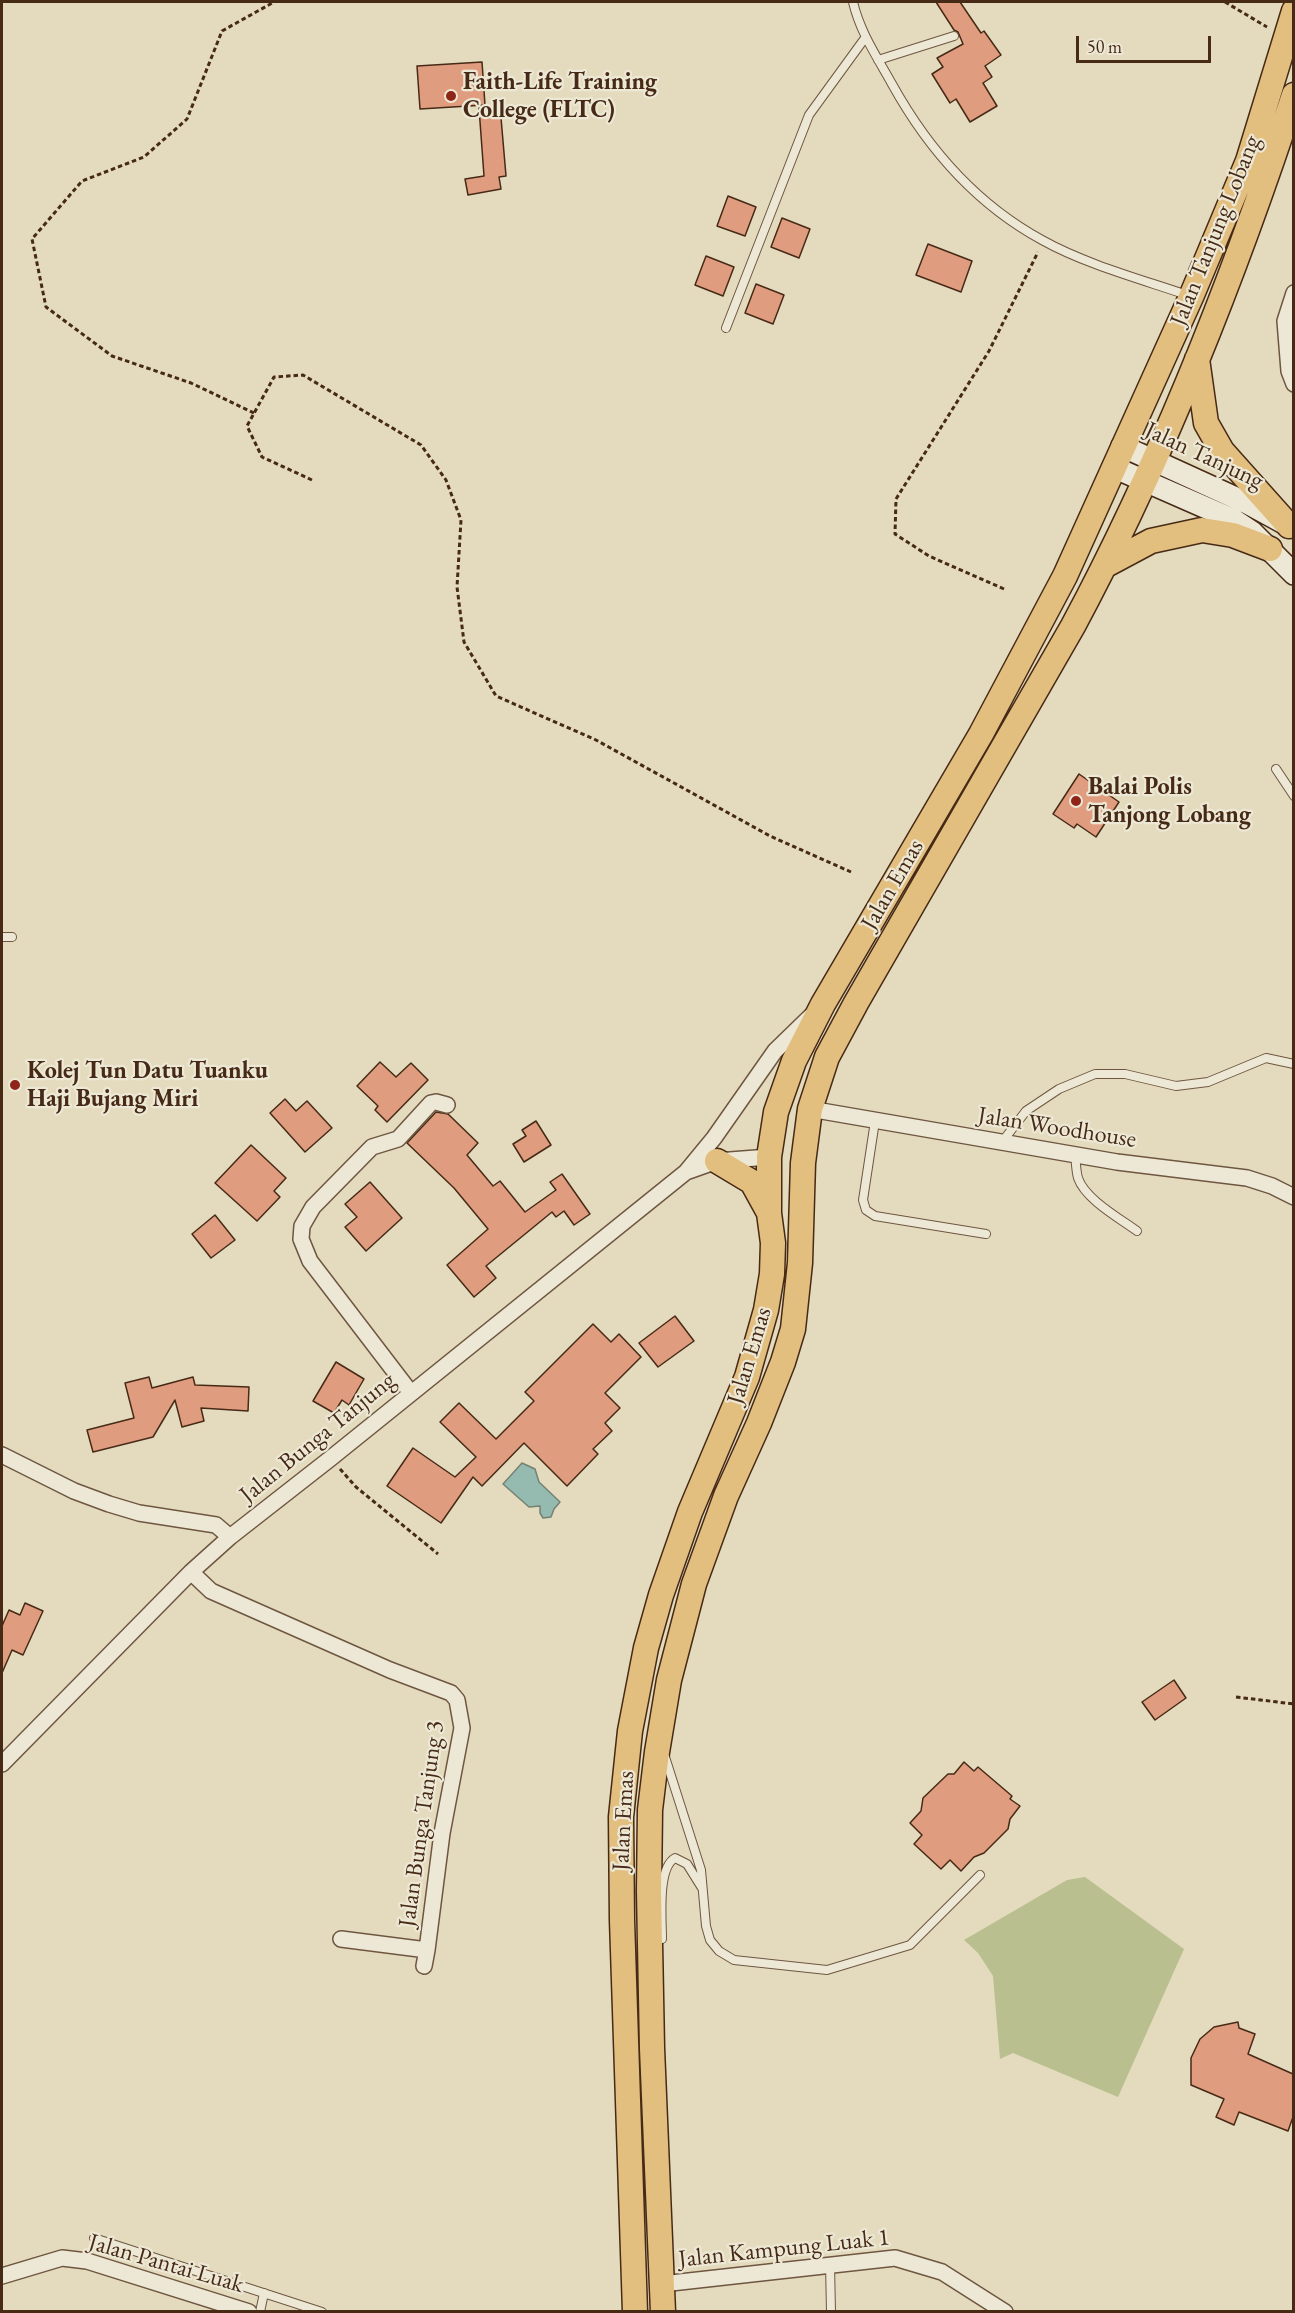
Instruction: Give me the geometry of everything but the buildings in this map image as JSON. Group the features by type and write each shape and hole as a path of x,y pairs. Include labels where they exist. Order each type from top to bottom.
{"main road":[{"name":"Jalan Tanjung Lobang","path":"1118,456 1191,297 1248,161 1293,11"},
{"name":"Jalan Tanjung Lobang","path":"1148,470 1197,359 1271,163 1293,95"},
{"path":"1197,359 1206,423 1222,451 1291,528"},
{"name":"Jalan Emas","path":"635,2312 622,1920 621,1817 630,1731 646,1648 661,1595 690,1512 747,1377 758,1344 772,1274 769,1157 776,1112 794,1061 823,1004 981,734 1065,576 1118,456"},
{"name":"Jalan Emas","path":"663,2312 652,2048 650,1810 671,1670 694,1584 726,1496 783,1362 793,1329 800,1263 803,1163 810,1109 827,1057 856,1002 1068,636 1106,565 1148,470"},
{"path":"1106,565 1151,541 1202,530 1233,535 1270,549"},
{"path":"769,1157 781,1156 795,1144 810,1109"},
{"path":"717,1161 752,1182 769,1213"}],"street":[{"path":"1271,163 1293,128"},
{"path":"1293,293 1284,321 1289,370 1293,384"},
{"name":"Jalan Tanjung","path":"1118,456 1148,470 1252,532 1293,574"},
{"name":"Jalan Tanjung","path":"1148,470 1249,504 1291,528"},
{"path":"686,1172 714,1138 775,1051 823,1004"},
{"path":"411,1393 310,1261 301,1239 302,1226 313,1207 372,1147 398,1139 431,1103 447,1105"},
{"name":"Jalan Woodhouse","path":"810,1109 1075,1155 1247,1178 1293,1197"},
{"path":"686,1172 717,1161 769,1157"},
{"name":"Jalan Bunga Tanjung","path":"2,1764 191,1572 230,1537 686,1172"},
{"path":"2,1455 74,1491 109,1504 139,1513 216,1525 230,1537"},
{"name":"Jalan Bunga Tanjung 3","path":"191,1572 211,1591 390,1670 451,1693 457,1700 462,1728 442,1833 427,1950 341,1939"},
{"path":"424,1966 427,1950"},
{"name":"Jalan Pantai Luak","path":"2,2276 62,2258 87,2261 249,2312"},
{"name":"Jalan Kampung Luak 1","path":"662,2284 895,2258 942,2272 1005,2312"}],"lane":[{"path":"854,2 865,38 907,113 966,186 1010,221 1043,241 1090,261 1191,297"},
{"path":"878,60 954,36"},
{"path":"726,328 809,115 865,38"},
{"path":"1276,769 1293,796"},
{"path":"2,937 12,937"},
{"path":"1002,1142 1026,1111 1059,1089 1095,1074 1125,1074 1176,1086 1208,1082 1266,1058 1293,1064"},
{"path":"875,1120 863,1200 866,1210 875,1216 986,1234"},
{"path":"1075,1155 1077,1176 1083,1188 1103,1207 1137,1231"},
{"path":"660,1734 669,1774 701,1870 706,1926 710,1940 719,1951 734,1960 827,1970 910,1945 980,1875"},
{"path":"662,1943 662,1889 671,1860 675,1858 687,1864 703,1889"},
{"path":"652,2048 660,1976"},
{"path":"94,2238 316,2311"},
{"path":"830,2264 831,2312"},
{"path":"260,2312 264,2293"}],"path":[{"path":"254,413 191,383 112,356 46,307 32,239 82,181 144,157 187,119 222,31 274,2"},
{"path":"1225,2 1285,38"},
{"path":"1004,589 929,556 895,534 896,499 989,351 1043,241"},
{"path":"312,480 262,457 247,426 274,377 303,375 422,445 446,480 461,520 457,587 464,642 496,696 596,740 770,836 851,872"},
{"path":"331,1458 356,1487 438,1554"},
{"path":"1236,1697 1293,1704"}],"green space":[{"path":"1085,1877 1184,1949 1118,2097 1013,2053 1000,2059 993,1976 978,1953 964,1940 1067,1880"}],"water":[{"path":"522,1463 535,1469 539,1482 560,1502 551,1517 543,1518 540,1506 529,1507 503,1484"}],"place":[{"name":"Faith-Life Training College (FLTC)","path":"451,96"},
{"name":"Balai Polis Tanjong Lobang","path":"1076,801"},
{"name":"Kolej Tun Datu Tuanku Haji Bujang Miri","path":"15,1085"}]}
